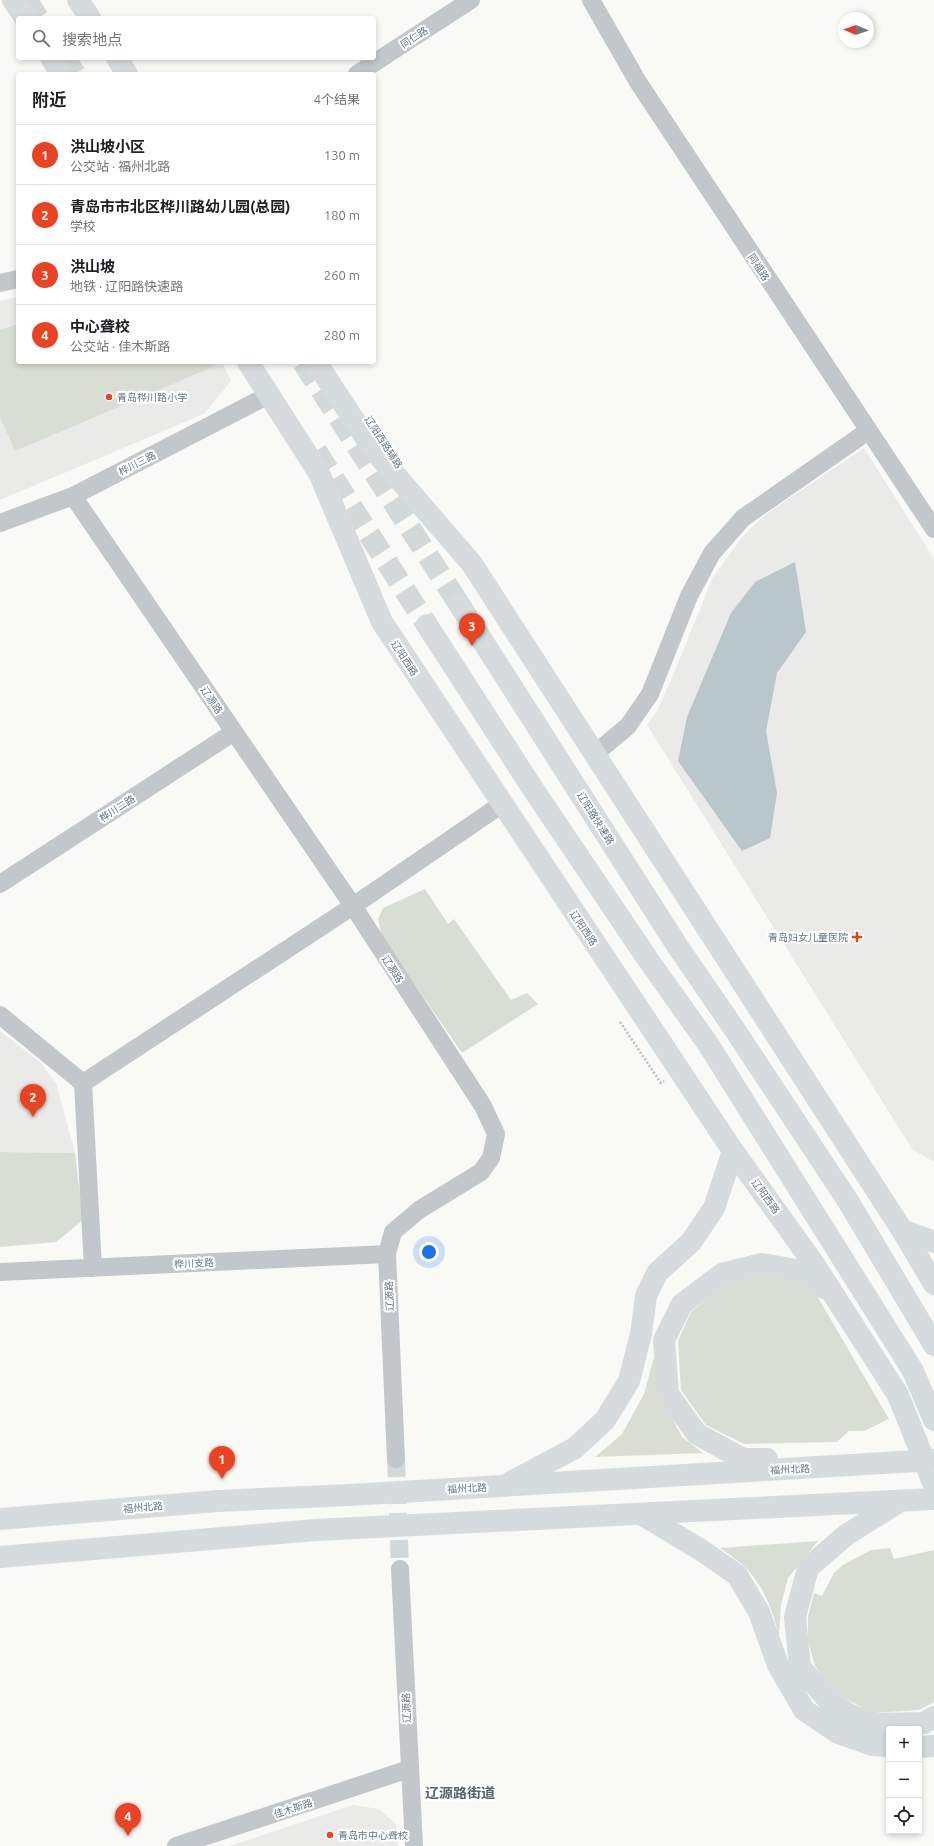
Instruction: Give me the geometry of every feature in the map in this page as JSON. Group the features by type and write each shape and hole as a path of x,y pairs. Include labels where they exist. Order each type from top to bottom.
{"main road":[{"path":"13,0 23,16"},
{"path":"78,0 89,16"},
{"path":"96,0 106,16"},
{"path":"52,60 60,72"},
{"path":"118,60 126,72"},
{"path":"135,60 143,72"},
{"name":"辽阳西路","path":"249,364 319,473 382,622 733,1151 836,1297 898,1395 934,1485"},
{"path":"317,364 373,449 472,564 902,1230 934,1284"},
{"name":"辽阳西路辅路","path":"333,364 436,521"},
{"name":"辽阳路快速路","path":"459,604 678,947 735,1030 848,1201 934,1346"},
{"path":"427,625 533,788 649,961 708,1044 913,1371 934,1420"},
{"path":"503,1486 575,1448 605,1420 629,1381 640,1334 646,1296 657,1273 691,1242 714,1208 733,1151"},
{"path":"902,1230 934,1242"},
{"path":"836,1297 802,1271 762,1264 722,1274 682,1304 664,1340 668,1394 697,1434 743,1458 874,1464"},
{"name":"福州北路","path":"0,1519 218,1501 503,1486 934,1460"},
{"path":"0,1556 316,1530 934,1499"},
{"path":"901,1501 846,1535 808,1568 795,1617 800,1667 829,1701 850,1715 877,1724 924,1722 934,1717"},
{"path":"641,1514 701,1550 736,1576 759,1612 778,1665 804,1710 838,1733 872,1745 886,1746"},
{"path":"922,1746 934,1746"}],"street":[{"name":"同仁路","path":"360,72 471,0"},
{"name":"同福路","path":"591,0 638,82 934,529"},
{"path":"0,283 16,279"},
{"name":"桦川三路","path":"0,522 73,496 269,395"},
{"path":"592,750 603,747 628,726 650,694 689,596 712,553 743,518 868,431"},
{"name":"辽源路","path":"73,496 353,906 483,1106 496,1134 490,1158 481,1172 419,1210 393,1232 387,1254 396,1459"},
{"name":"桦川二路","path":"0,884 234,732"},
{"path":"83,1083 353,906 502,804"},
{"path":"0,1015 83,1083 93,1268"},
{"name":"桦川支路","path":"0,1272 387,1254"},
{"name":"辽源路","path":"400,1569 414,1846"},
{"name":"佳木斯路","path":"176,1846 409,1769"}],"path":[{"path":"620,1022 661,1083"}],"shaded area":[{"name":"青岛桦川路小学","path":"16,297 16,364 223,364 231,381 204,414 0,500 0,301"},
{"path":"16,325 16,364 214,364 215,366 15,451 0,417 0,330"},
{"name":"青岛妇女儿童医院","path":"864,448 934,559 934,1162 912,1149 647,725 657,711 671,680 713,577 743,536 766,514"},
{"path":"795,562 806,632 777,673 766,731 777,793 770,838 742,851 678,761 687,717 731,613 755,582"},
{"path":"425,889 448,924 454,919 511,1000 527,993 538,1004 462,1053 382,937 378,919 383,908"},
{"path":"0,1031 40,1062 56,1083 75,1153 0,1152"},
{"path":"0,1152 75,1153 83,1220 56,1242 0,1247"},
{"path":"761,1273 796,1278 817,1296 889,1419 864,1431 849,1431 837,1442 744,1444 706,1425 681,1390 678,1341 691,1312 725,1284"},
{"path":"654,1357 662,1399 682,1437 703,1453 595,1457 622,1434 644,1394"},
{"path":"818,1541 788,1578 781,1605 779,1636 771,1608 763,1591 752,1574 736,1559 720,1548"},
{"path":"890,1548 894,1559 934,1550 934,1702 919,1710 873,1713 833,1692 815,1666 808,1641 808,1617 814,1593 822,1596 834,1573 843,1565 871,1550"},
{"name":"青岛市中心聋校","path":"353,1805 379,1809 396,1824 398,1846 230,1846"}],"tunnel":[{"path":"27,0 37,16"},
{"path":"66,60 74,72"},
{"path":"304,364 459,604"},
{"path":"316,451 427,625"},
{"path":"396,1459 400,1569"}],"place":[{"name":"青岛桦川路小学","path":"109,397"},
{"name":"洪山坡","path":"472,646"},
{"name":"青岛妇女儿童医院","path":"857,937"},
{"name":"青岛市市北区桦川路幼儿园(总园)","path":"33,1117"},
{"name":"洪山坡小区","path":"222,1479"},
{"name":"青岛市中心聋校","path":"330,1835"},
{"name":"中心聋校","path":"128,1836"}],"district":[{"name":"辽源路街道","path":"460,1793"}]}
